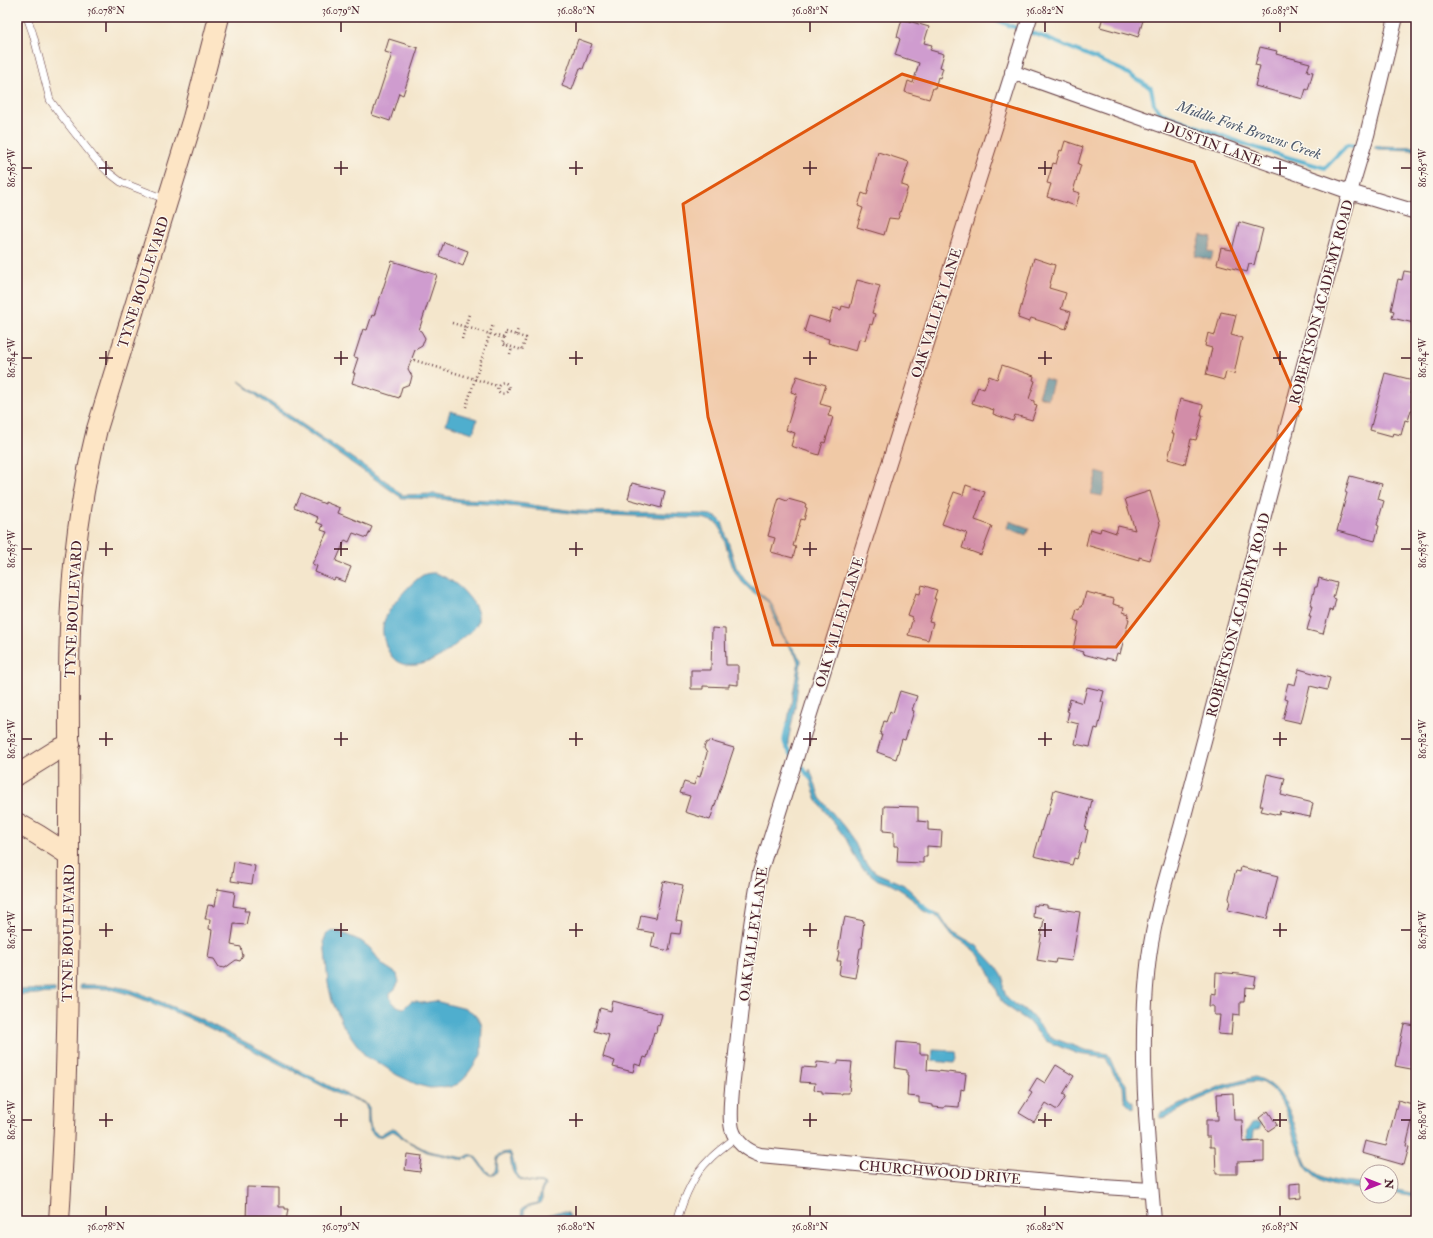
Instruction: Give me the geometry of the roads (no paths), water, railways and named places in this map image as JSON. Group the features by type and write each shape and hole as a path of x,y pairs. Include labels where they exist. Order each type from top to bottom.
{"street":[{"name":"TYNE BOULEVARD","path":"59,1221 66,1077 71,606 78,524 83,492 97,429 169,200 193,118 219,17"},
{"name":"OAK VALLEY LANE","path":"736,1137 732,1127 731,1115 734,1075 753,911 760,872 1030,17"},
{"name":"ROBERTSON ACADEMY ROAD","path":"1154,1221 1144,1060 1147,982 1152,936 1160,900 1181,827 1366,135 1396,17"},
{"name":"DUSTIN LANE","path":"1012,72 1350,192 1416,212"},
{"path":"17,775 57,750 70,744"},
{"path":"17,823 69,855"},
{"name":"CHURCHWOOD DRIVE","path":"736,1137 742,1145 750,1151 760,1155 1103,1187 1151,1190"}],"lane":[{"path":"27,17 33,34 50,100 91,154 108,172 121,182 169,200"},
{"path":"677,1221 688,1193 698,1174 708,1160 736,1137"}],"water":[{"path":"1375,146 1416,147 1416,150 1375,149"},
{"path":"1201,235 1212,238 1208,251 1213,253 1211,260 1195,256"},
{"path":"1044,378 1053,381 1048,399 1038,396"},
{"path":"239,381 390,484 403,495 436,494 459,499 496,500 575,511 701,514 711,515 718,518 722,522 736,567 751,586 771,602 778,618 782,633 801,660 788,746 785,749 786,731 798,662 796,656 780,634 768,602 750,590 737,575 732,565 721,529 717,523 703,518 580,514 491,504 462,503 443,499 402,498 262,400"},
{"path":"450,411 477,419 473,433 446,424"},
{"path":"1097,472 1107,475 1102,496 1091,494"},
{"path":"1009,521 1029,528 1026,535 1007,528"},
{"path":"428,573 435,573 452,582 467,595 477,610 477,623 472,630 451,648 433,660 426,663 413,665 400,663 394,659 386,646 383,636 385,619 396,601 418,578"},
{"path":"810,769 820,798 845,828 854,841 862,858 869,867 877,873 904,885 915,895 924,908 940,915 950,930 977,946 996,966 1004,978 1003,988 1006,996 1015,1005 1029,1013 1050,1037 1085,1050 1108,1054 1115,1070 1126,1084 1127,1097 1133,1103 1133,1109 1125,1101 1123,1086 1113,1073 1106,1058 1078,1054 1046,1041 1028,1021 1002,1003 988,969 978,954 965,943 952,935 939,918 922,910 908,895 890,884 878,880 862,868 846,839 818,802 808,775"},
{"path":"328,932 340,932 361,941 370,948 383,965 397,974 399,982 395,989 390,993 392,1001 396,1005 404,1008 411,1001 422,1003 435,1001 472,1012 480,1021 482,1026 481,1055 464,1079 458,1084 450,1087 430,1088 418,1085 397,1075 379,1063 366,1057 344,1027 332,1001 328,983 324,940"},
{"path":"80,985 112,986 128,989 199,1018 363,1102 369,1107 369,1120 371,1127 380,1135 392,1128 396,1129 406,1140 428,1151 464,1158 469,1155 473,1155 491,1174 494,1173 498,1156 509,1152 511,1154 516,1172 521,1178 530,1182 544,1183 545,1186 542,1191 542,1202 529,1206 525,1209 524,1215 526,1218 540,1218 562,1212 568,1213 572,1221 569,1221 563,1214 536,1221 526,1221 522,1215 522,1209 529,1205 538,1203 543,1184 529,1182 524,1181 517,1177 512,1169 510,1155 505,1154 499,1158 497,1172 492,1175 486,1172 472,1156 463,1160 427,1152 403,1139 393,1131 377,1137 369,1128 367,1110 363,1103 338,1094 194,1020 132,995 110,989 80,988"},
{"path":"55,989 55,993 17,995 17,990"},
{"path":"933,1050 955,1051 956,1059 954,1063 932,1061"},
{"path":"1255,1077 1265,1081 1280,1094 1290,1112 1304,1160 1307,1165 1319,1175 1330,1180 1359,1184 1359,1189 1325,1182 1311,1173 1305,1166 1280,1098 1268,1086 1260,1082 1235,1085 1190,1104 1167,1117 1160,1118 1160,1114 1221,1086"},
{"path":"1252,1123 1260,1123 1260,1128 1254,1131 1253,1138 1248,1140 1246,1138 1247,1130"},
{"path":"1399,1191 1416,1194 1416,1197 1399,1194"}],"waterway":[{"name":"Middle Fork Browns Creek","path":"990,17 1008,25 1041,36 1122,70 1151,88 1154,104 1161,113 1250,146 1325,168 1347,145 1355,146"},
{"path":"788,724 784,741 793,756"},
{"path":"798,761 810,778"},
{"path":"919,904 933,914"}]}
